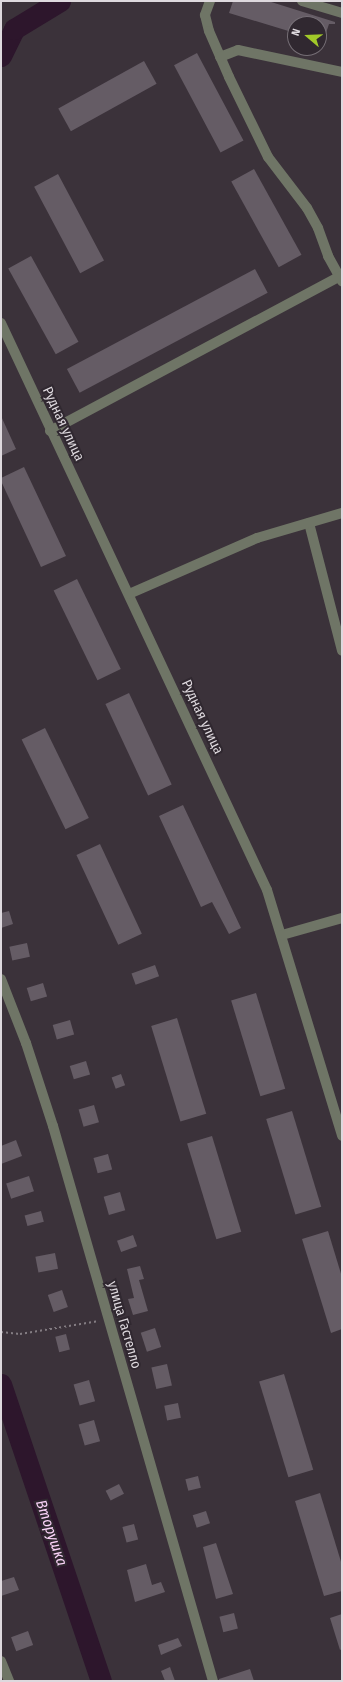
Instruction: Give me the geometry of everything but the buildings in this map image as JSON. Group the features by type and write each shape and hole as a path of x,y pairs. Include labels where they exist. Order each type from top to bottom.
{"street":[{"path":"50,431 341,277 328,256 318,228 307,208 268,157 220,57 205,15 210,1"},
{"path":"302,1 342,13"},
{"path":"220,57 238,50 342,72"},
{"name":"Рудная улица","path":"1,323 50,431 129,594 267,890 282,935 342,1136"},
{"path":"129,594 218,554 342,513"},
{"path":"309,523 342,651"},
{"path":"282,935 342,918"},
{"name":"улица Гастелло","path":"1,980 26,1044 53,1126 213,1681"},
{"path":"1,1661 9,1681"}],"path":[{"path":"1,1332 20,1334 108,1319"}],"waterway":[{"name":"Вторушка","path":"1,56 14,29 60,1"},
{"path":"1,34 14,29"},
{"name":"Вторушка","path":"1,1384 101,1681"}]}
